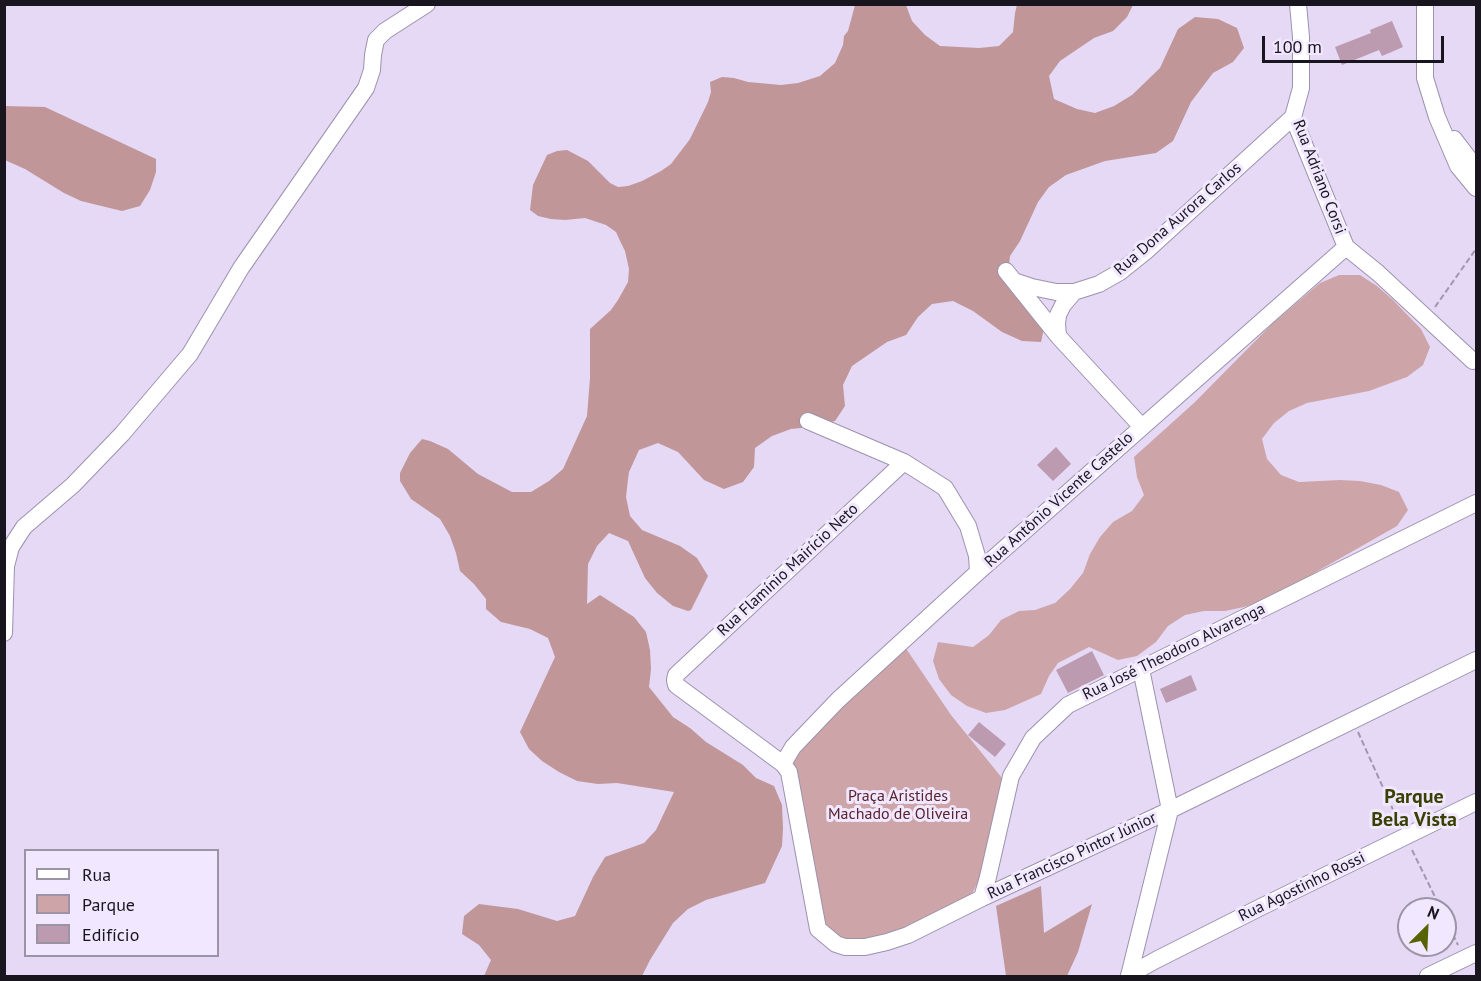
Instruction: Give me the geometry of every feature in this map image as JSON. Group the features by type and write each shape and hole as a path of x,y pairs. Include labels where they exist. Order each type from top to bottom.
{"street":[{"path":"4,633 6,566 11,547 24,527 73,485 122,434 190,354 241,268 366,88 372,70 376,40 391,27 427,4"},
{"name":"Rua Adriano Corsi","path":"1298,4 1301,37 1300,88 1293,117 1346,247 1378,273 1475,365"},
{"path":"1425,4 1425,78 1437,117 1458,166 1476,188"},
{"name":"Rua Dona Aurora Carlos","path":"1058,336 1010,276 1032,287 1056,292 1074,292 1099,284 1120,272 1145,252 1293,117"},
{"path":"1437,117 1476,168"},
{"name":"Rua Antônio Vicente Castelo","path":"783,764 793,747 838,700 978,572 1346,247"},
{"path":"1074,292 1058,315 1058,336 1142,427"},
{"path":"808,421 904,462 945,488 968,526 977,556 978,572"},
{"name":"Rua Flamínio Mairício Neto","path":"783,764 676,685 676,675 904,462"},
{"name":"Rua José Theodoro Alvarenga","path":"982,898 1011,776 1033,738 1068,705 1476,503"},
{"name":"Rua Francisco Pintor Júnior","path":"783,764 789,772 818,929 836,944 865,947 908,935 1476,660"},
{"path":"1129,976 1170,810 1141,669"},
{"name":"Rua Agostinho Rossi","path":"1129,976 1166,955 1476,802"},
{"path":"1428,976 1471,956"}],"path":[{"path":"1427,319 1476,249"},
{"path":"1352,720 1435,897"},
{"path":"1457,936 1471,956"}],"green space":[{"path":"1339,275 1360,275 1377,286 1421,329 1430,347 1423,365 1407,377 1369,391 1307,403 1289,411 1274,423 1262,439 1267,459 1281,475 1299,482 1360,481 1381,485 1399,492 1408,510 1397,526 1300,583 1263,601 1225,611 1204,611 1185,615 1168,626 1156,642 1137,656 1118,660 1089,647 1058,663 1041,694 1005,710 986,713 967,706 951,695 939,679 933,661 938,642 973,647 989,635 1001,620 1019,611 1035,610 1055,603 1083,573 1100,537 1113,522 1132,511 1144,495 1137,477 1134,457 1195,402 1272,324 1320,283"},
{"name":"Praça Aristides Machado de Oliveira","path":"905,647 951,715 1002,778 984,870 971,896 907,929 858,941 841,938 822,923 793,770 795,757 841,704"}],"shaded area":[{"path":"855,5 906,5 912,21 940,46 979,48 999,46 1013,32 1017,5 1133,5 1127,17 1113,31 1094,38 1060,61 1049,76 1054,99 1077,109 1095,113 1114,106 1132,95 1160,68 1178,29 1195,17 1218,19 1237,28 1244,48 1233,62 1213,73 1191,102 1173,141 1156,153 1105,161 1066,175 1049,187 1038,202 1020,241 1010,256 1008,275 1045,324 1041,342 1022,341 1002,332 973,311 953,301 932,304 918,317 906,335 887,342 852,366 843,385 845,406 835,421 791,429 772,436 755,448 754,467 743,482 724,489 704,480 678,452 658,443 639,450 628,479 626,497 630,516 642,530 680,546 697,558 708,576 691,610 673,606 657,593 645,578 628,541 609,533 597,546 588,564 587,604 600,595 634,617 646,632 650,650 649,687 673,717 706,742 743,765 756,778 774,786 782,805 782,846 765,883 706,900 688,909 673,923 642,976 484,976 491,960 479,945 462,934 464,916 479,904 518,909 557,921 575,916 605,857 644,843 656,830 674,792 617,783 598,784 577,781 542,761 529,749 520,732 555,657 548,638 530,629 501,622 486,609 486,599 460,571 450,536 440,519 411,499 400,481 400,473 410,453 422,439 448,449 478,474 512,492 531,492 563,469 587,416 590,329 611,310 618,300 628,282 629,269 625,251 616,232 606,225 585,218 551,219 538,216 530,210 533,185 547,155 567,150 588,161 610,183 618,187 642,181 671,164 690,139 708,102 711,92 710,82 722,77 781,85 798,83 820,76 835,63 843,45 844,36 848,31"},
{"path":"4,106 45,107 156,159 156,172 150,190 140,206 122,211 81,201 4,159"},
{"path":"1041,886 1044,933 1092,904 1078,952 1067,976 1006,976 996,906"}],"building":[{"path":"1392,21 1403,47 1382,56 1379,50 1342,65 1335,47 1371,33 1370,30"},
{"path":"1056,447 1071,464 1053,481 1037,465"},
{"path":"1092,651 1104,675 1068,693 1056,670"},
{"path":"1191,675 1197,690 1166,703 1160,689"},
{"path":"979,722 1006,744 995,757 968,735"}],"district":[{"name":"Parque Bela Vista","path":"1414,808"}]}
